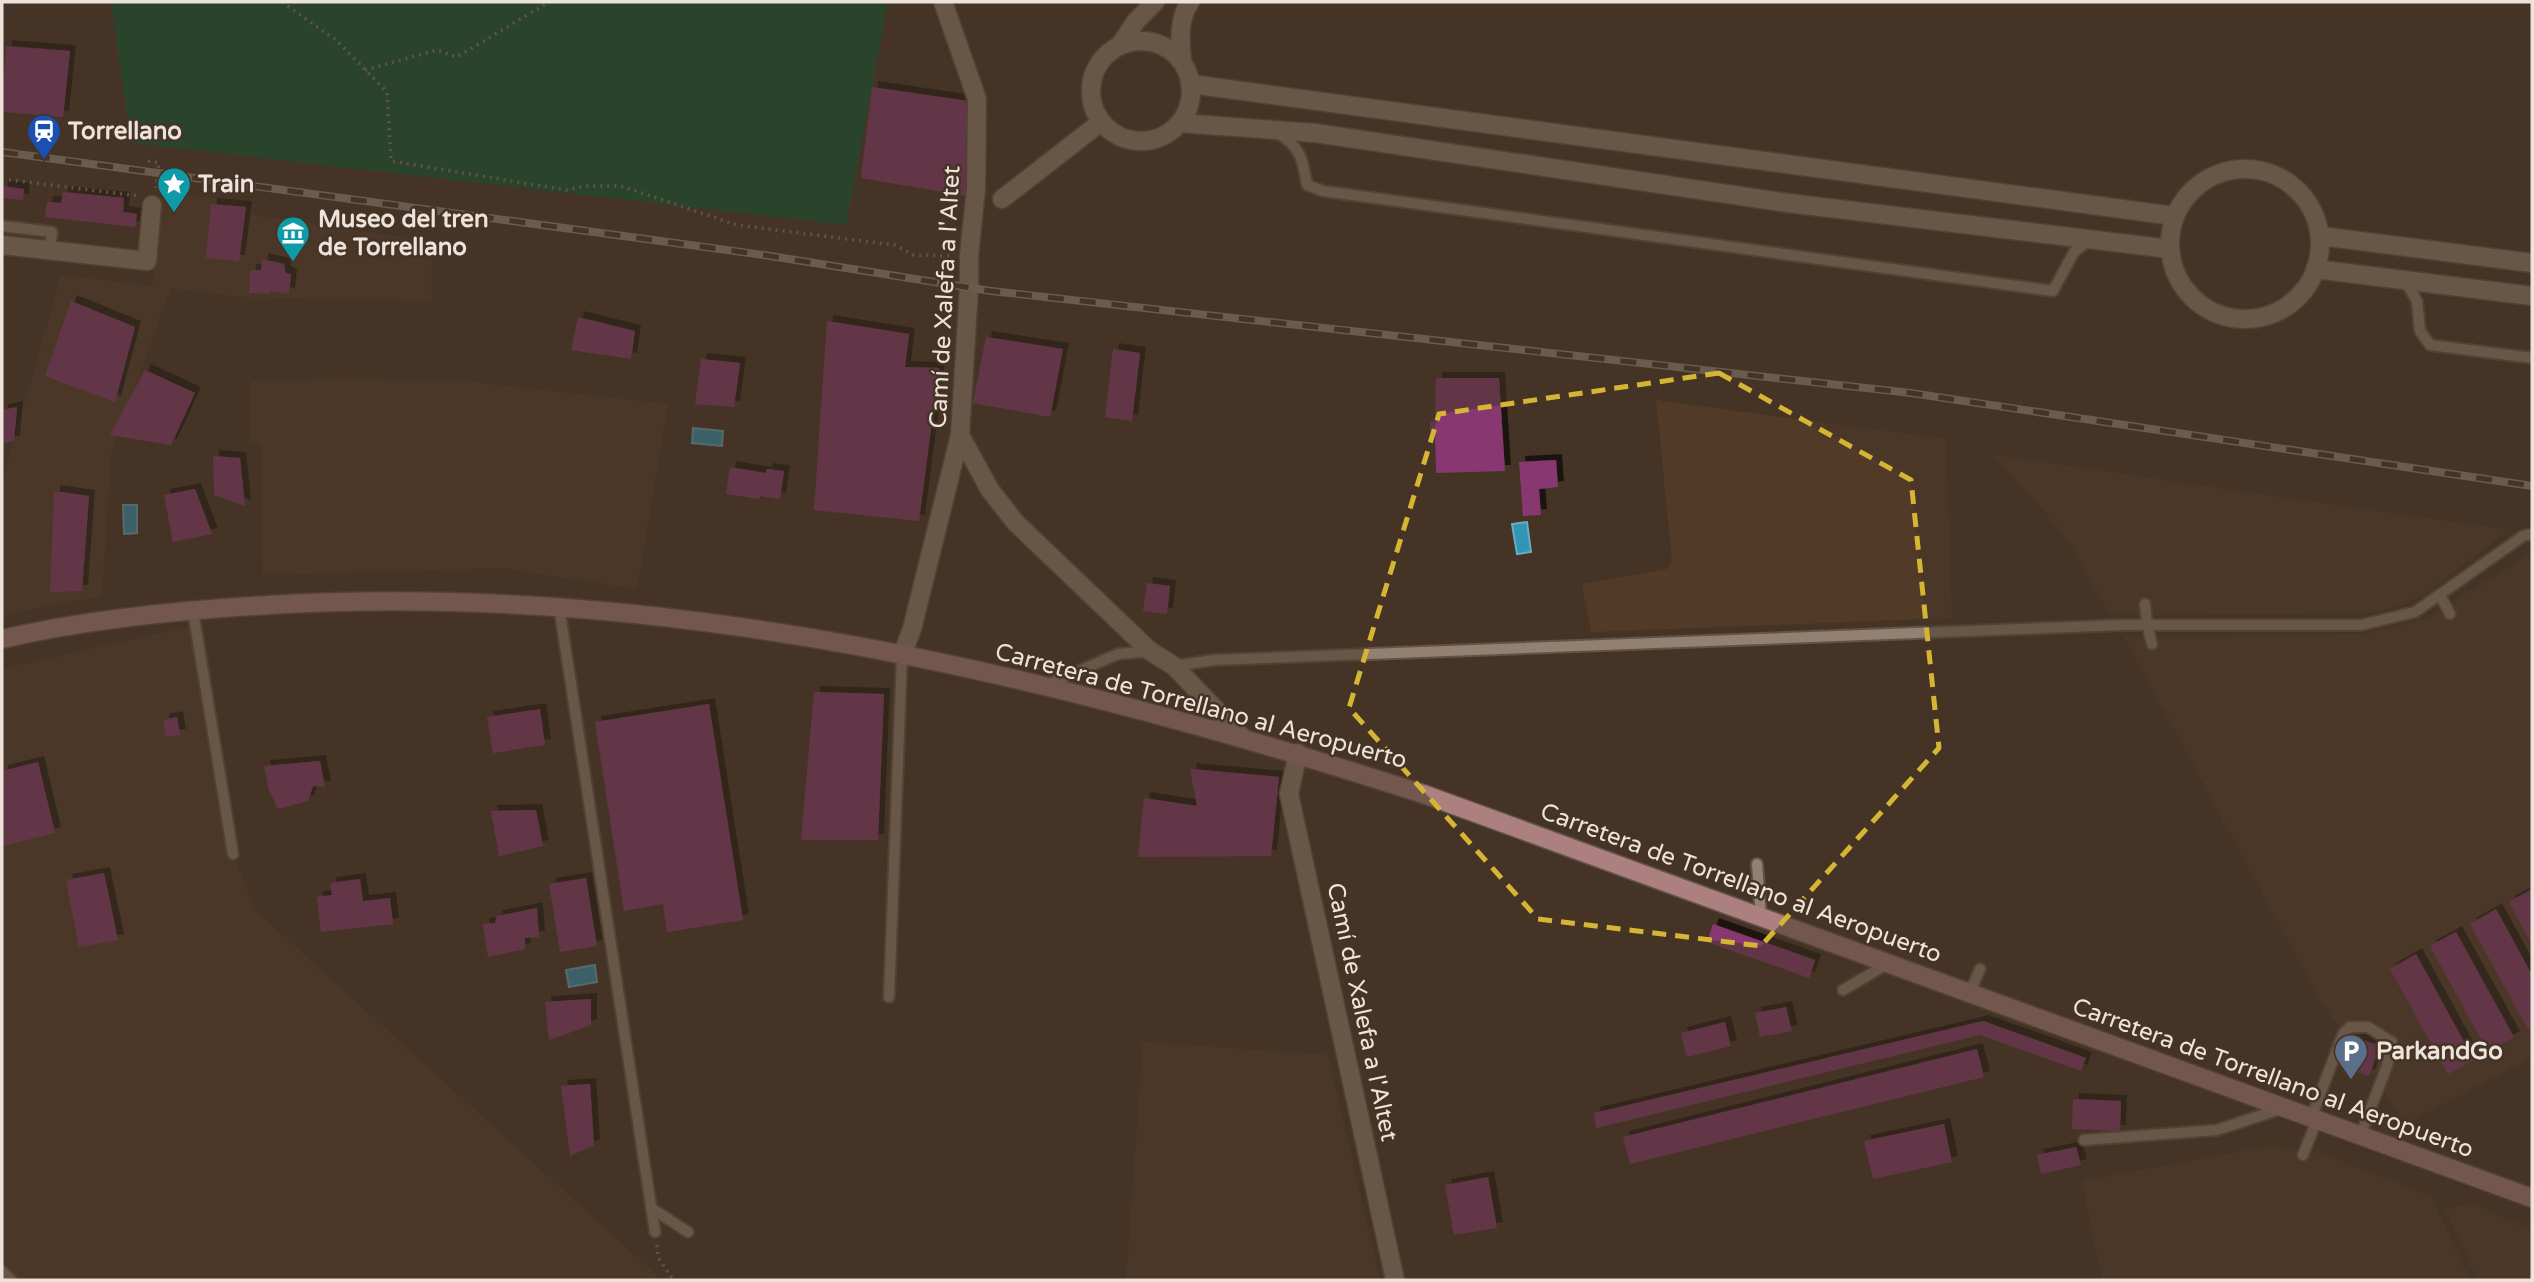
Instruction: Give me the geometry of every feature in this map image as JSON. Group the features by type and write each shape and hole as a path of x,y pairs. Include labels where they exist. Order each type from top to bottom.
{"street":[{"name":"Camí de Xalefa a l'Altet","path":"943,2 977,99 976,189 969,256 970,288 960,435 990,490 1016,523 1150,651 1174,666 1243,738"},
{"path":"1121,44 1136,21 1154,2"},
{"path":"1182,61 1170,50 1155,43 1138,41 1121,44 1107,53 1097,66 1091,82 1090,99 1096,115 1119,138 1136,142 1152,141 1168,134 1180,123 1189,109 1192,93 1189,76 1182,61 1180,34 1184,10 1190,2"},
{"path":"1190,84 2174,216"},
{"path":"1002,199 1101,122"},
{"path":"1180,123 1315,134 1788,203 2170,249"},
{"path":"2256,169 2279,177 2299,192 2313,212 2320,236 2315,269 2309,283 2294,302 2273,314 2249,319 2224,316 2202,306 2184,289 2172,266 2169,241 2174,216 2187,195 2207,178 2231,170 2256,169"},
{"path":"2,245 147,261 152,201"},
{"path":"2320,236 2532,264"},
{"path":"2315,269 2532,296"},
{"path":"902,655 912,629 960,435"},
{"name":"Carretera de Torrellano al Aeropuerto","path":"2,639 43,630 193,611 361,601 429,601 559,606 750,628 974,669 1298,753 1426,795 2532,1198"},
{"name":"Camí de Xalefa a l'Altet","path":"1298,753 1289,794 1395,1280"}],"lane":[{"path":"1273,131 1293,142 1301,156 1307,185 1323,191 2053,291 2074,251 2090,239"},
{"path":"2,226 52,232 50,250"},
{"path":"2405,280 2417,301 2420,331 2430,345 2532,358"},
{"path":"1174,666 1214,660 2147,625 2361,625 2415,612 2523,536 2532,534"},
{"path":"2440,595 2450,614"},
{"path":"2145,604 2152,644"},
{"path":"559,606 655,1232"},
{"path":"193,611 233,854"},
{"path":"1044,687 1118,654 1150,651"},
{"path":"889,997 902,655"},
{"path":"1757,864 1761,916"},
{"path":"1843,990 1889,963"},
{"path":"1970,993 1980,969"},
{"path":"2304,1155 2343,1034 2350,1027 2368,1027 2392,1042 2387,1066 2360,1136"},
{"path":"2084,1140 2217,1130 2283,1108"},
{"path":"651,1208 688,1232"},
{"path":"2,1271 11,1280"}],"path":[{"path":"282,2 337,41 387,92 391,160 566,190 586,186 621,186 737,225 894,245 914,256 969,256"},
{"path":"365,70 437,50 457,57 549,2"},
{"path":"2,179 152,201 159,163 148,162"},
{"path":"655,1232 658,1257 673,1280"}],"highlighted area":[{"path":"1719,373 1911,480 1939,748 1761,946 1538,919 1349,708 1439,414"}],"shaded area":[{"path":"161,193 247,201 248,214 431,241 432,301 241,297 171,288 111,453 102,596 2,615 2,483 61,275 152,286"},
{"path":"251,381 464,381 668,404 637,589 502,568 263,575 262,445 249,440"},
{"path":"1656,400 1946,439 1952,618 1591,632 1582,584 1667,569 1672,561"},
{"path":"1992,455 2509,530 2422,596 2406,604 2371,613 2110,615 2073,548 2040,506"},
{"path":"2532,555 2532,1058 2406,1123 2319,998 2124,637 2361,634 2427,618"},
{"path":"196,625 233,854 256,911 662,1280 2,1280 2,669"},
{"path":"1143,1042 1328,1055 1380,1280 1126,1280"},
{"path":"2269,1146 2320,1153 2431,1196 2470,1280 2102,1280 2082,1181"},
{"path":"2473,1204 2532,1230 2532,1280 2478,1280 2445,1209"}],"green space":[{"path":"111,2 888,2 846,225 131,143"}],"water":[{"path":"693,428 723,431 722,446 692,443"},
{"path":"123,505 137,505 137,533 124,534"},
{"path":"1527,522 1531,552 1517,554 1512,524"},
{"path":"595,965 597,982 569,987 566,970"}],"building":[{"path":"6,46 70,51 63,117 2,112"},
{"path":"872,87 968,101 972,131 967,196 861,178"},
{"path":"2,186 24,189 23,200 2,198"},
{"name":"Torrellano","path":"63,192 124,198 123,212 137,214 135,227 45,217 47,202 61,203"},
{"name":"Museo del tren de Torrellano","path":"211,204 246,207 239,261 206,258"},
{"path":"262,259 284,264 285,272 291,275 289,294 270,291 270,294 249,293 250,270 261,270"},
{"path":"71,301 135,327 115,402 45,376"},
{"path":"578,317 635,331 631,359 571,350"},
{"path":"827,321 909,334 905,367 939,368 919,521 814,510"},
{"path":"986,337 1063,349 1050,417 973,403"},
{"path":"1113,349 1140,353 1132,421 1105,417"},
{"path":"701,359 740,363 734,407 695,404"},
{"path":"145,370 195,393 171,445 110,435"},
{"path":"1436,378 1499,378 1505,471 1436,473 1435,431 1430,431 1430,421 1435,421"},
{"path":"17,407 14,441 2,444 2,410"},
{"path":"213,456 240,458 245,506 214,495"},
{"path":"1556,460 1558,487 1539,489 1541,515 1523,516 1519,462"},
{"path":"730,467 766,473 767,469 784,471 780,499 726,494"},
{"path":"195,489 212,534 173,542 164,495"},
{"path":"54,491 89,496 82,591 50,592"},
{"path":"1147,583 1170,586 1167,614 1143,611"},
{"path":"814,692 884,694 878,840 801,840"},
{"path":"709,704 743,920 667,932 663,904 624,911 595,722"},
{"path":"540,709 545,745 493,753 487,717"},
{"path":"177,717 180,735 166,737 163,720"},
{"path":"320,761 325,787 313,786 308,801 278,809 269,790 264,766"},
{"path":"38,762 55,833 2,846 2,771"},
{"path":"1190,769 1279,777 1271,856 1138,857 1144,798 1197,806"},
{"path":"536,810 543,846 499,856 491,811"},
{"path":"104,873 118,940 79,947 66,880"},
{"path":"586,878 597,946 560,952 549,884"},
{"path":"360,879 363,901 390,898 393,924 321,932 317,897 332,895 330,883"},
{"path":"2532,889 2532,945 2509,902"},
{"path":"537,908 539,937 525,938 525,949 488,957 483,924 495,923 497,916"},
{"path":"2496,909 2532,975 2532,1027 2528,1029 2470,924"},
{"path":"1713,924 1815,960 1809,978 1707,942"},
{"path":"2456,932 2514,1037 2488,1052 2430,946"},
{"path":"2416,954 2474,1060 2448,1074 2390,969"},
{"path":"591,999 591,1025 549,1040 545,1002"},
{"path":"1786,1007 1792,1031 1760,1037 1755,1013"},
{"path":"1983,1021 2086,1058 2081,1071 1980,1035 1596,1128 1594,1113"},
{"path":"1725,1022 1731,1046 1687,1057 1681,1033"},
{"path":"2349,1035 2380,1046 2369,1076 2338,1065"},
{"path":"1977,1049 1984,1077 1630,1164 1623,1137"},
{"path":"590,1084 594,1145 570,1156 561,1086"},
{"path":"2073,1099 2121,1101 2120,1131 2072,1129"},
{"path":"1944,1124 1952,1162 1873,1179 1864,1141"},
{"path":"2076,1147 2081,1165 2041,1174 2037,1155"},
{"path":"1488,1177 1497,1228 1454,1235 1445,1185"}],"railway":[{"path":"2,152 764,255 991,291 1911,393 2532,486"}],"place":[{"name":"Torrellano","path":"44,161"},
{"name":"Train","path":"174,214"},
{"name":"Museo del tren de Torrellano","path":"293,263"},
{"name":"ParkandGo","path":"2351,1081"}]}
